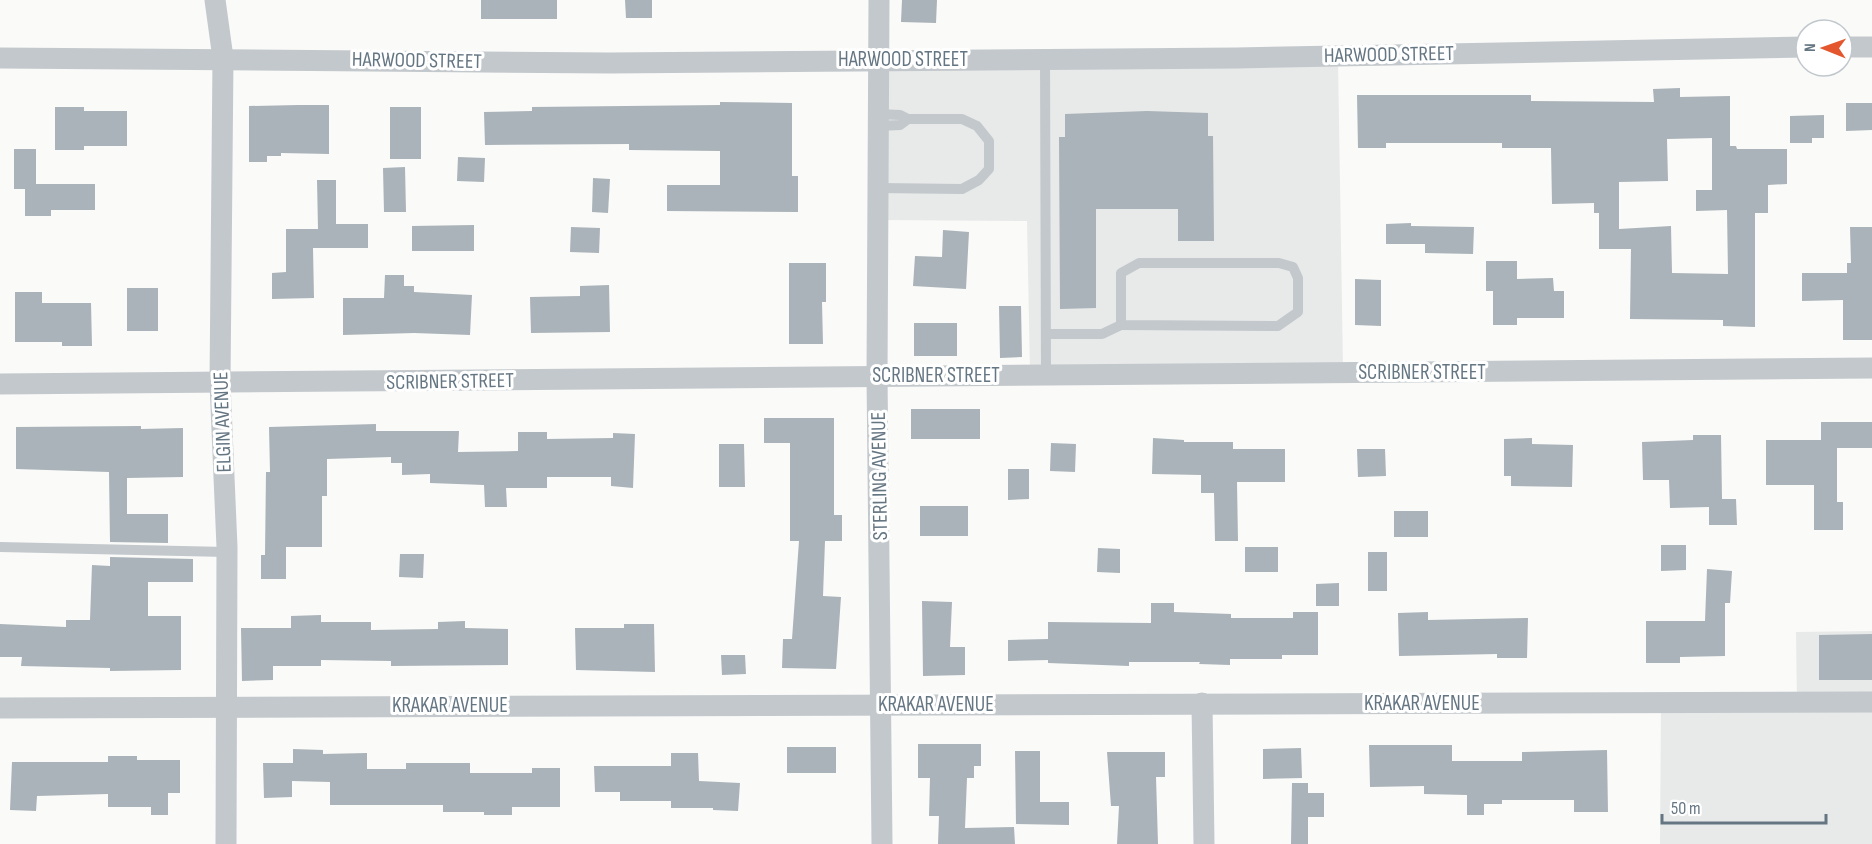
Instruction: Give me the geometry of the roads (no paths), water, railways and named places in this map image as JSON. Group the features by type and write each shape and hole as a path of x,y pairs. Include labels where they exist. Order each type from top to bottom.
{"street":[{"name":"ELGIN AVENUE","path":"215,0 223,58 220,383 227,552 226,844"},
{"name":"STERLING AVENUE","path":"879,0 878,376 882,844"},
{"name":"HARWOOD STREET","path":"0,58 223,58 609,63 879,59 1236,58 1794,47"},
{"path":"1854,47 1872,47"},
{"name":"SCRIBNER STREET","path":"0,384 1872,368"},
{"name":"KRAKAR AVENUE","path":"0,708 1872,702"},
{"path":"1202,703 1204,844"}],"lane":[{"path":"1044,58 1046,374"},
{"path":"878,120 900,125 908,119 962,119 977,126 989,141 989,169 979,180 962,189 878,188"},
{"path":"1046,334 1102,334 1121,325 1278,326 1298,312 1298,278 1293,267 1279,263 1139,263 1121,273 1121,325"},
{"path":"0,547 227,552"}]}
